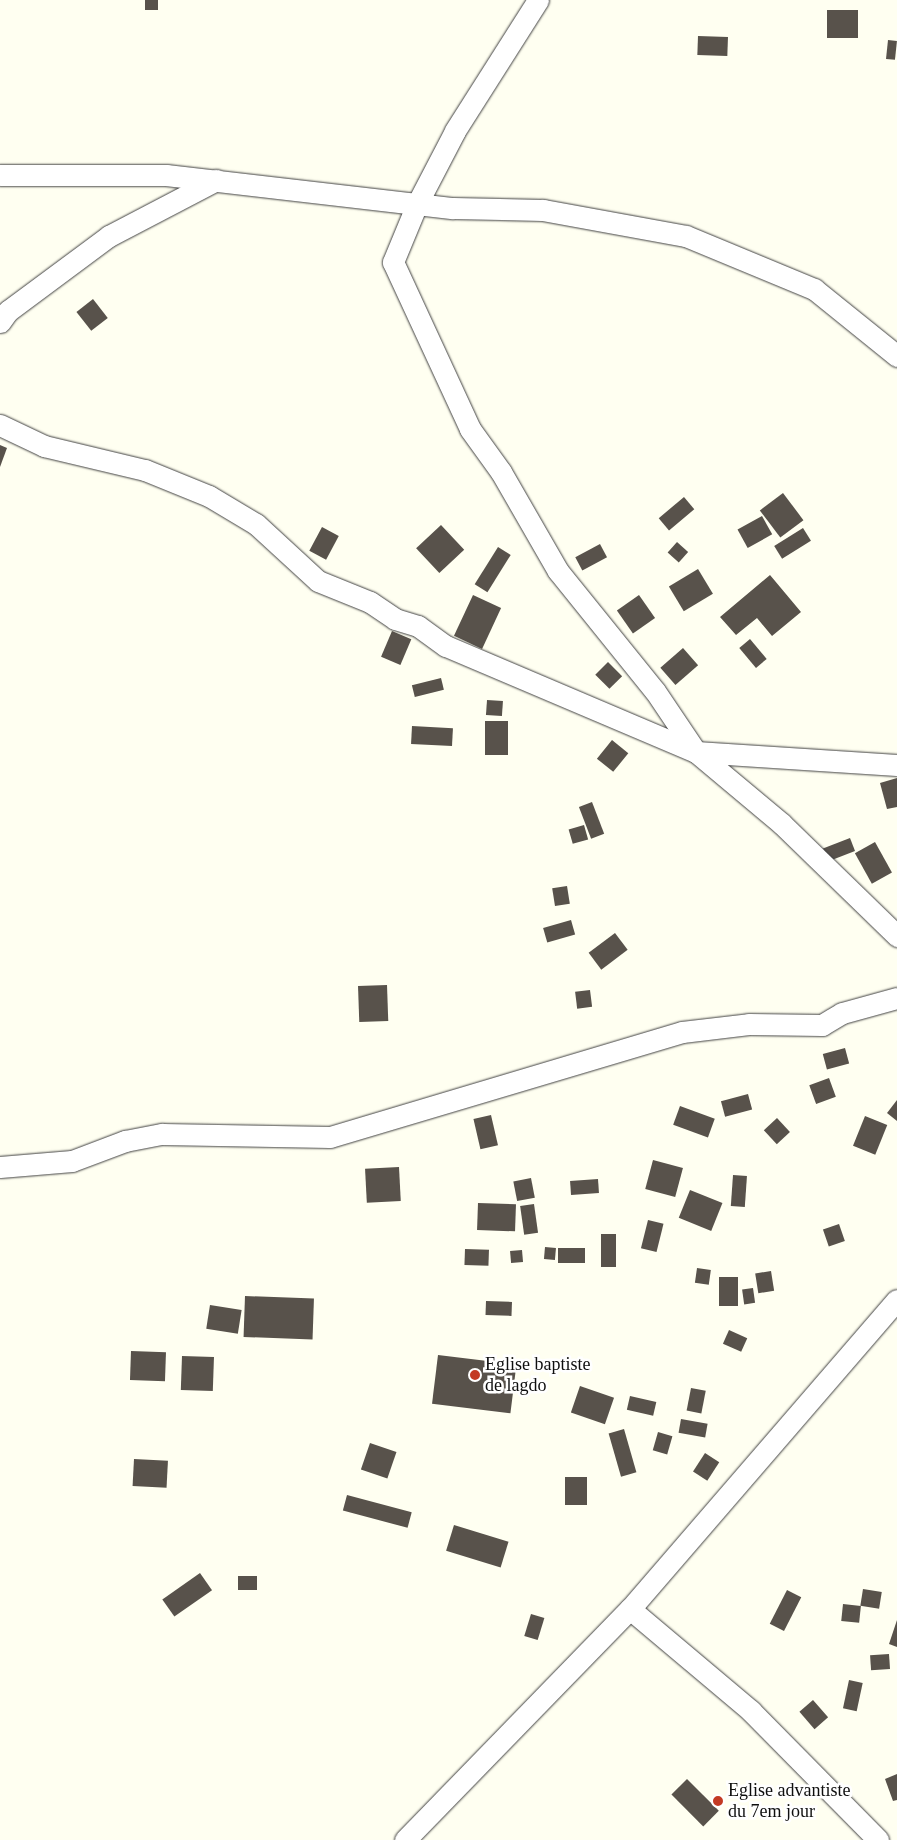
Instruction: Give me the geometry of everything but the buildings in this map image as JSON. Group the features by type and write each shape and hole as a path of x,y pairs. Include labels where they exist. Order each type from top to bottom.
{"street":[{"path":"538,0 455,131 417,204 393,262 470,429 501,472 558,571 655,691 696,752 782,824 897,936"},
{"path":"0,175 166,175 417,204 543,210 686,236 814,289 897,356"},
{"path":"0,322 8,310 109,236 216,180"},
{"path":"0,425 44,446 146,470 209,496 256,524 318,582 370,602 395,619 418,626 446,646 696,752 897,765"},
{"path":"0,1167 72,1161 124,1141 162,1134 330,1137 682,1032 748,1024 822,1025 842,1014 897,998"},
{"path":"405,1840 630,1609 897,1300"},
{"path":"630,1609 751,1711 878,1840"}],"place":[{"name":"Eglise baptiste de lagdo","path":"475,1375"},
{"name":"Eglise advantiste du 7em jour","path":"718,1801"}]}
